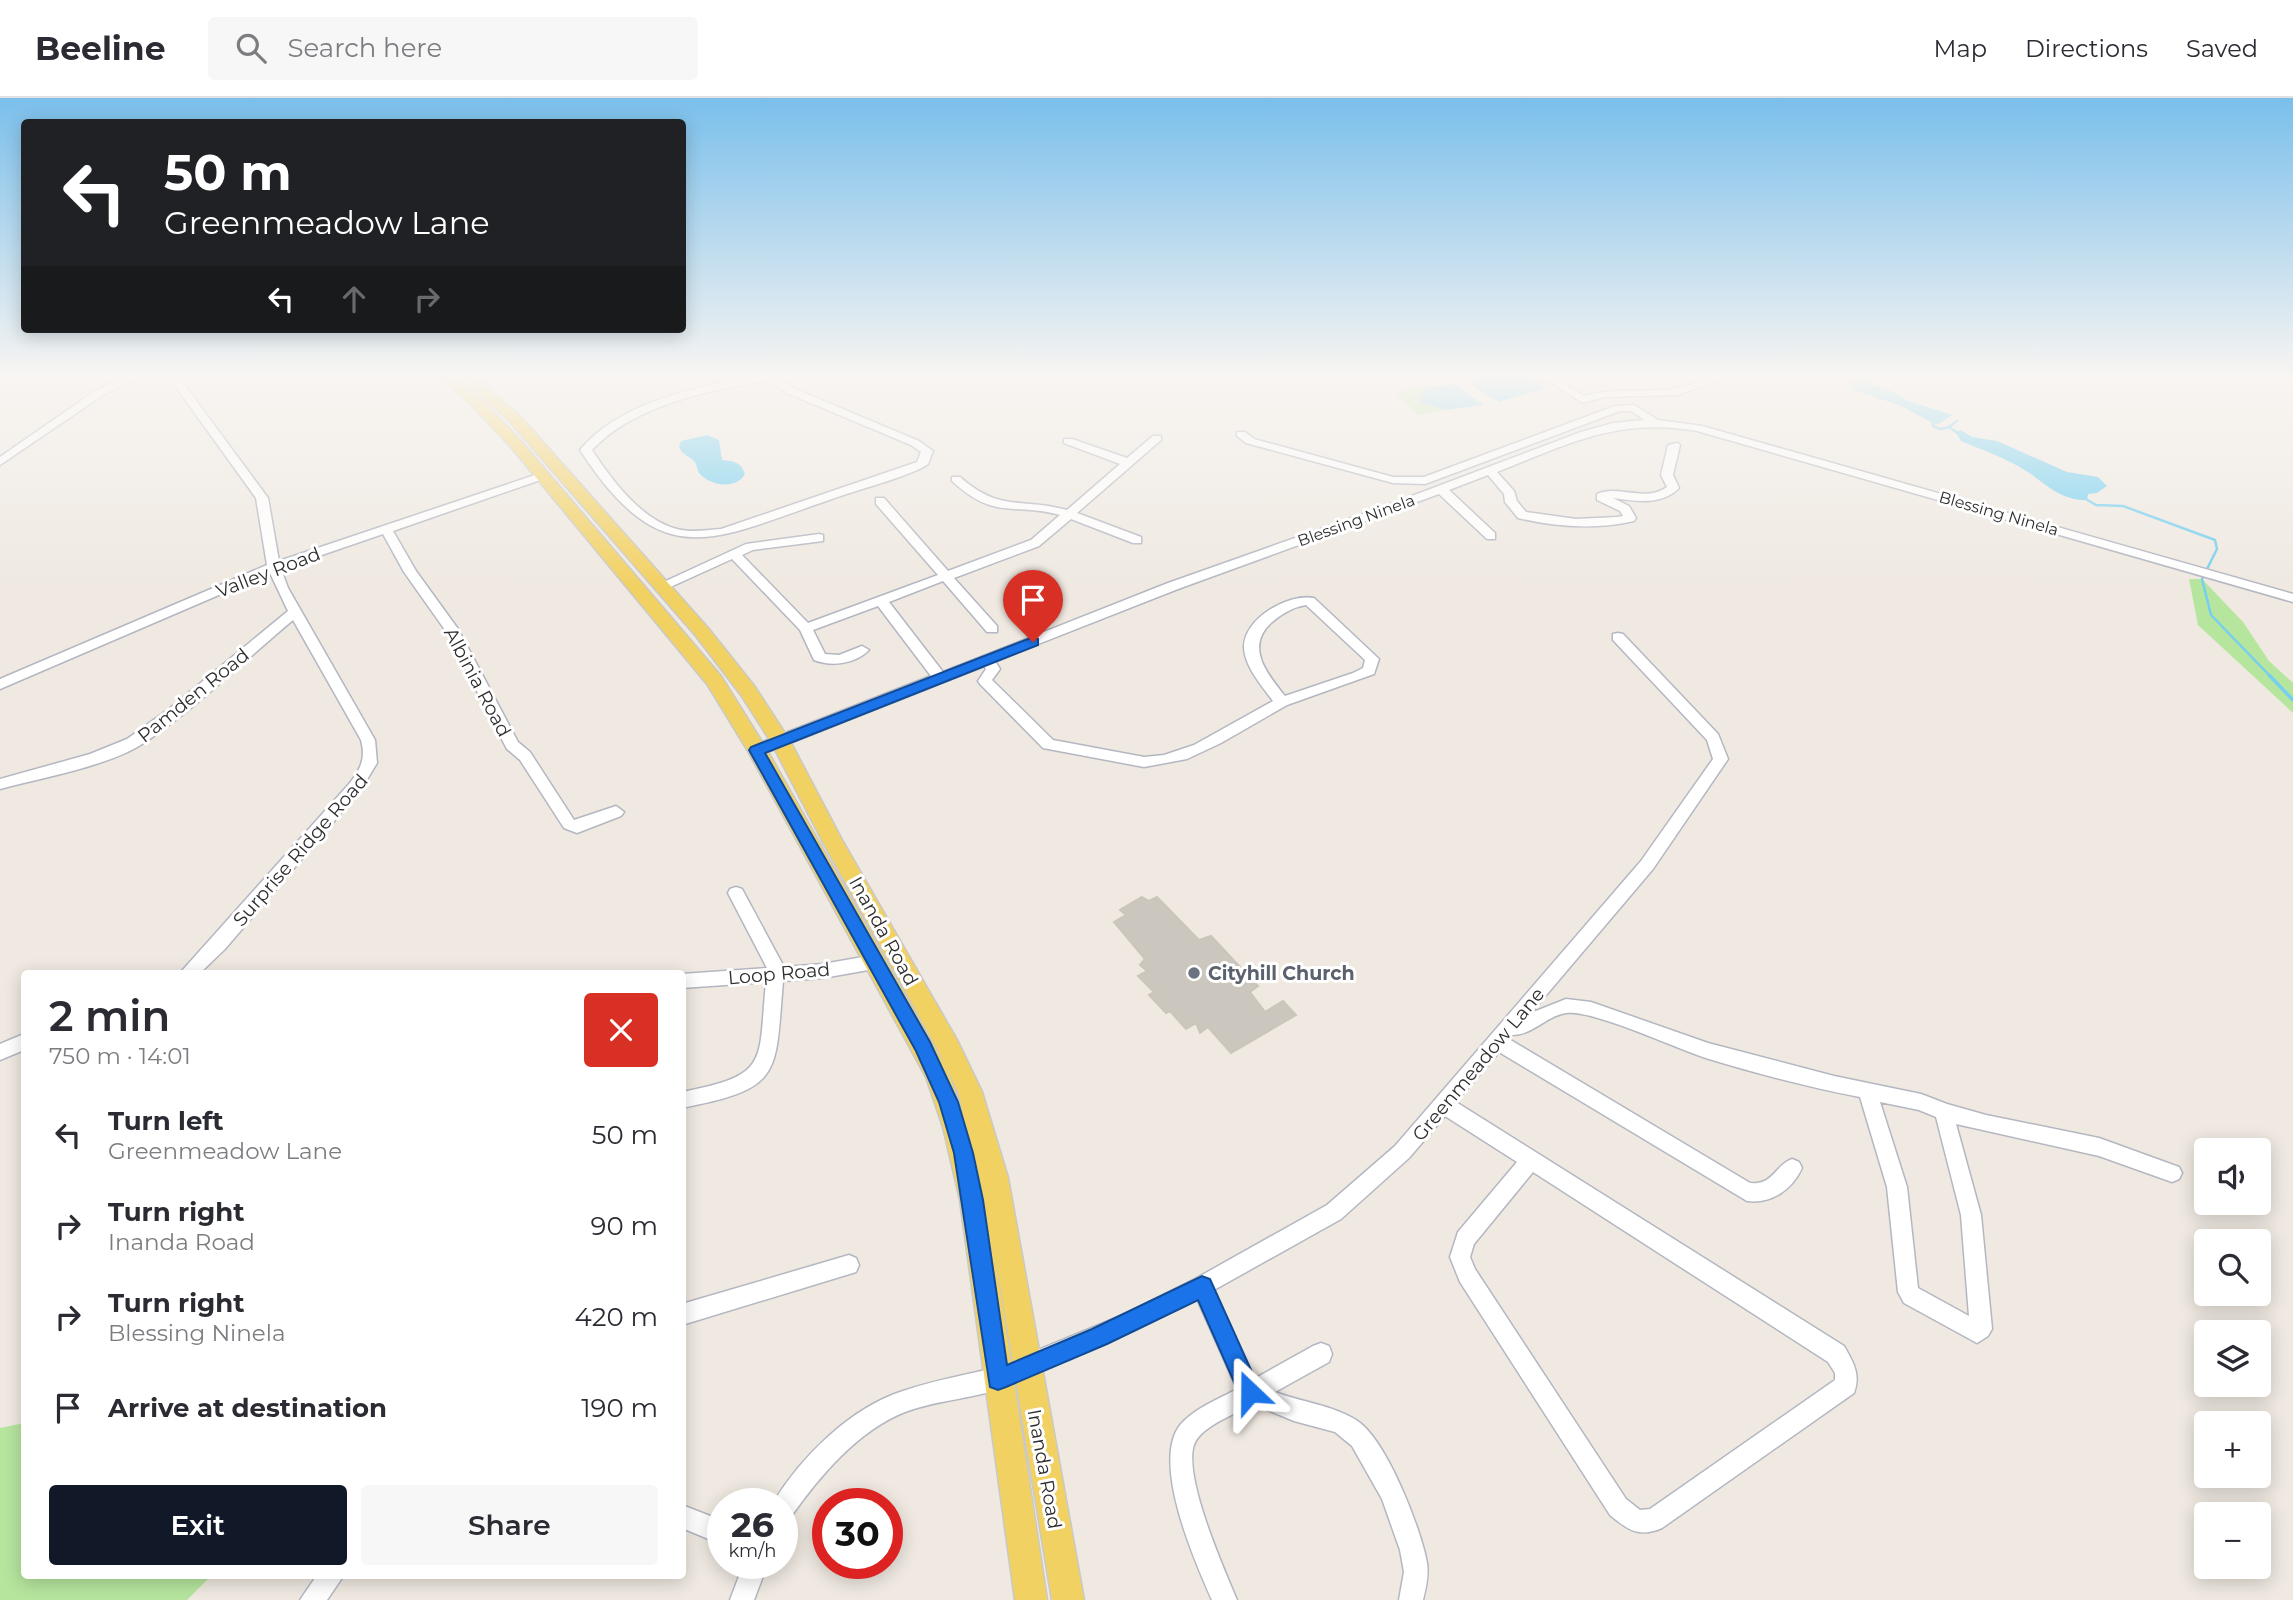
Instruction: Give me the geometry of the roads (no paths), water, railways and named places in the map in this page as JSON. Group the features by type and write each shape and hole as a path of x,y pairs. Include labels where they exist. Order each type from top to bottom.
{"main road":[{"name":"Inanda Road","path":"516,446 714,680 757,750 829,883 924,1048 956,1127 973,1200 1031,1600"},
{"name":"Inanda Road","path":"539,446 730,668 780,741 832,842 949,1047 970,1092 995,1178 1068,1600"},
{"path":"714,680 730,668"},
{"path":"829,883 842,875 832,853 832,842"}],"street":[{"path":"0,462 23,446"},
{"name":"Surprise Ridge Road","path":"193,970 219,944 349,794 371,764 372,753 368,740 274,567 262,498 224,446"},
{"path":"588,446 586,450 596,466 648,520 671,532 694,535 723,532 922,464 927,451 920,446"},
{"path":"1082,446 1126,462"},
{"path":"806,628 1035,543 1147,446"},
{"path":"1265,446 1393,480 1416,483 1522,446"},
{"name":"Blessing Ninela","path":"757,750 1173,586 1556,446"},
{"path":"1489,471 1510,493 1511,502 1522,515 1571,522 1610,523 1630,518 1625,509 1601,496 1607,494 1652,497 1667,495 1673,488 1667,475 1674,446"},
{"name":"Blessing Ninela","path":"1762,446 2293,598"},
{"name":"Valley Road","path":"0,684 274,567 542,476"},
{"path":"956,479 968,491 998,507 1051,509 1137,540"},
{"path":"1441,489 1491,536"},
{"path":"880,501 992,629"},
{"name":"Albinia Road","path":"386,529 410,572 457,641 512,745 525,756 569,824 577,827 616,812"},
{"path":"661,586 750,547 819,538"},
{"path":"735,555 806,628 815,652 822,659 840,660 862,650"},
{"path":"880,599 941,679"},
{"path":"987,660 993,669 985,681 1048,744 1144,762 1167,760 1191,753 1282,702 1352,679 1372,667 1372,659 1364,650 1309,601 1294,602 1277,611 1259,628 1251,645 1253,657 1282,702"},
{"name":"Pamden Road","path":"0,783 95,758 132,743 165,720 296,611"},
{"name":"Greenmeadow Lane","path":"798,1488 815,1464 854,1432 891,1408 902,1402 998,1379 1099,1337 1202,1286 1334,1212 1402,1153 1647,865 1721,759 1713,738 1618,636"},
{"path":"686,1099 740,1085 762,1070 767,1053 777,975 736,894"},
{"name":"Loop Road","path":"686,981 823,971 874,962"},
{"path":"1504,1035 1546,1013 1577,1006 1623,1019 1664,1037 1708,1051 1921,1102 1944,1112 2099,1146 2172,1173"},
{"path":"1504,1035 1747,1192 1759,1195 1773,1190 1792,1168"},
{"path":"0,1052 21,1043"},
{"path":"1867,1090 1897,1187 1908,1292 1977,1332 1981,1329 1971,1215 1944,1112"},
{"path":"1444,1105 1836,1354 1846,1370 1846,1385 1654,1520 1637,1522 1618,1507 1467,1275 1460,1257 1465,1239 1530,1161"},
{"path":"686,1314 849,1265"},
{"path":"1202,1286 1250,1392 1294,1410 1343,1425 1368,1445 1414,1556 1416,1576 1411,1600"},
{"path":"1226,1600 1192,1515 1182,1450 1187,1435 1197,1424 1321,1354"},
{"path":"686,1518 707,1526"},
{"path":"313,1600 329,1579"},
{"path":"742,1600 750,1579"}],"water":[{"path":"679,446 720,446 722,460 739,465 745,474 741,479 729,484 710,481 699,473 695,462"},
{"path":"1973,446 2009,446 2067,472 2098,477 2107,486 2097,493 2088,494 2087,500 2067,497 2011,462"}],"waterway":[{"path":"2084,498 2096,505 2123,506 2215,540 2217,549 2202,579 2211,615 2271,677"},
{"path":"2269,675 2293,700"}],"place":[{"name":"Cityhill Church","path":"1194,973"}]}
